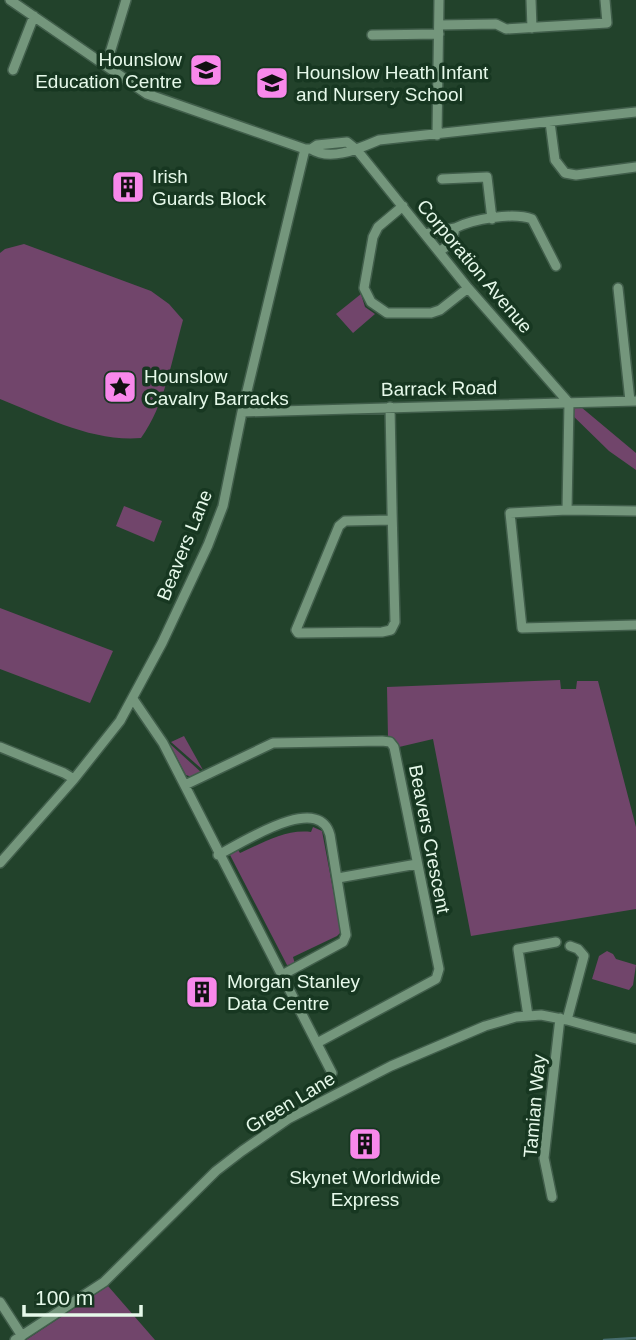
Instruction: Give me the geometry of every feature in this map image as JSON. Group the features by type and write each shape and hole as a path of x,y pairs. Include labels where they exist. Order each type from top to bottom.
{"street":[{"path":"10,0 147,94 308,149 317,145 347,142 357,150 379,140 636,112"},
{"path":"106,66 126,0"},
{"path":"437,135 439,0"},
{"path":"531,0 532,28"},
{"path":"372,35 496,24 506,29 607,23 605,0"},
{"path":"13,70 34,16"},
{"path":"550,122 555,160 565,173 576,175 636,167"},
{"name":"Beavers Lane","path":"0,863 115,728 162,643 221,512 242,412 308,149"},
{"name":"Corporation Avenue","path":"357,150 468,288 569,403"},
{"path":"442,179 487,177 492,219"},
{"path":"402,206 378,227 373,237 364,288 371,302 387,313 431,313 440,310 468,288"},
{"path":"425,234 455,228 468,222 522,216 532,219 556,266"},
{"path":"439,252 452,242 455,228"},
{"path":"618,288 633,401"},
{"name":"Barrack Road","path":"242,412 633,401"},
{"path":"567,510 569,403"},
{"path":"390,407 394,622 391,630 298,633 296,630 339,526 345,521 392,520"},
{"path":"636,511 510,513 522,628 636,625"},
{"path":"133,699 163,743 332,1073"},
{"name":"Beavers Crescent","path":"185,785 273,743 390,742 394,747 439,969 436,979 317,1044"},
{"path":"0,747 74,779"},
{"path":"218,855 280,822 320,820 326,823 338,878 346,935 343,942 282,975"},
{"path":"338,878 417,864"},
{"path":"528,1016 517,948 556,942"},
{"name":"Tamian Way","path":"552,1197 544,1158 563,1019 583,956 578,949 570,946"},
{"name":"Green Lane","path":"18,1338 104,1282 216,1171 288,1119 403,1061 485,1026 516,1017 541,1015 563,1019 636,1039"},
{"path":"0,1303 18,1338"}],"shaded area":[{"path":"24,244 151,291 169,304 183,320 162,396 141,438 87,432 0,399 0,253"},
{"path":"361,294 365,307 375,314 353,333 336,314"},
{"path":"581,407 636,453 636,470 609,451 566,409"},
{"path":"124,506 162,521 154,542 116,526"},
{"path":"0,608 113,651 90,703 0,669"},
{"path":"560,680 561,689 576,689 577,681 598,681 636,827 636,909 471,936 433,739 399,747 388,738 387,687"},
{"path":"184,736 203,770 171,742"},
{"path":"169,743 202,773 192,777 186,775"},
{"path":"313,827 322,831 341,932 293,957 295,964 287,965 229,853 236,847 240,853 283,835 311,832"},
{"path":"607,951 616,959 636,965 633,985 629,990 592,979 599,956"},
{"path":"108,1286 155,1340 26,1340"}],"waterway":[{"path":"604,1340 636,1338"}],"place":[{"name":"Hounslow Education Centre","path":"206,70"},
{"name":"Hounslow Heath Infant and Nursery School","path":"272,83"},
{"name":"Irish Guards Block","path":"128,187"},
{"name":"Hounslow Cavalry Barracks","path":"120,387"},
{"name":"Morgan Stanley Data Centre","path":"202,992"},
{"name":"Skynet Worldwide Express","path":"365,1144"}]}
